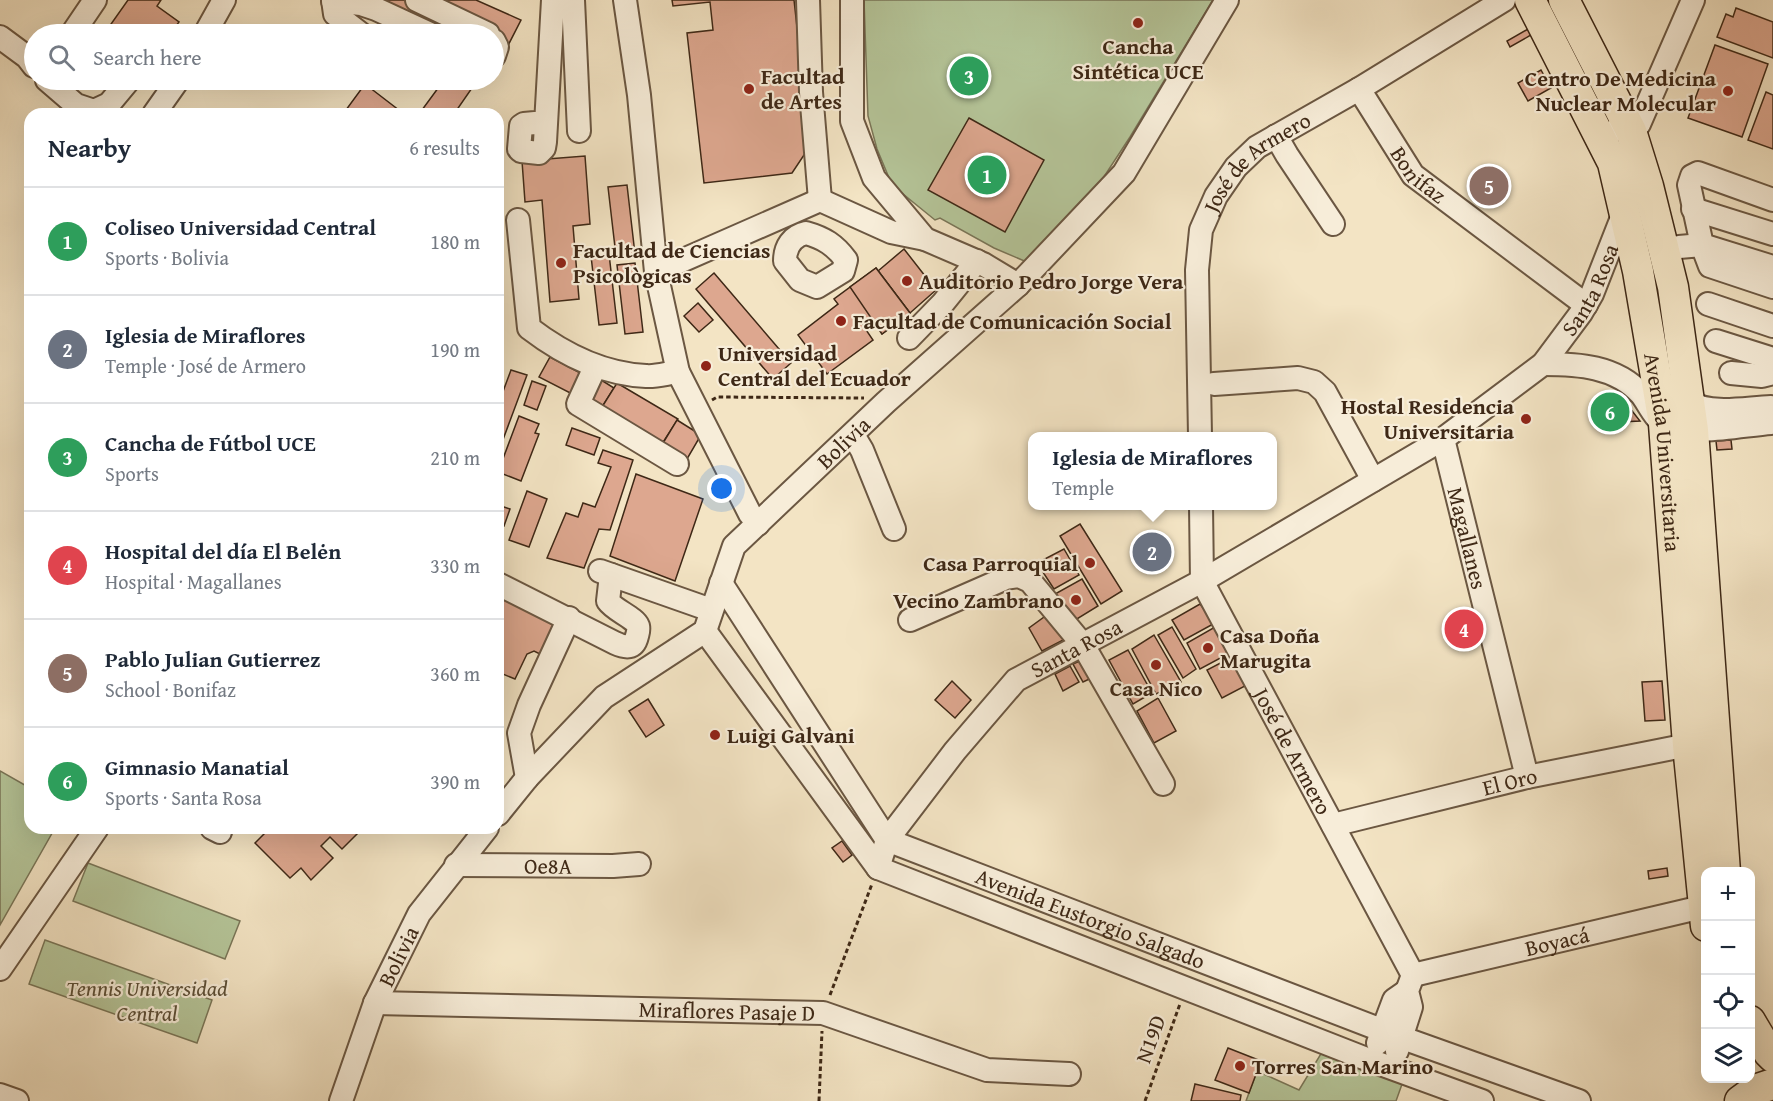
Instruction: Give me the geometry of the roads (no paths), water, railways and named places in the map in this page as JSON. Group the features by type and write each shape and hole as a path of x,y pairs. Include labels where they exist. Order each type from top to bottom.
{"main road":[{"name":"Avenida Universitaria","path":"1530,0 1613,163 1625,210 1664,424 1688,745 1701,884"},
{"name":"Avenida Universitaria","path":"1564,0 1631,131 1673,286 1691,416 1725,867"},
{"path":"1755,1029 1773,1057"},
{"path":"1733,1083 1738,1101 1755,1090 1773,1084"}],"street":[{"path":"79,24 95,0"},
{"path":"211,24 224,0"},
{"path":"417,0 466,24"},
{"path":"546,122 553,0"},
{"path":"573,0 579,131"},
{"path":"625,0 639,95 656,272 678,372 750,514 758,524"},
{"path":"808,0 811,92 820,200"},
{"path":"852,0 852,121 874,178 926,238"},
{"name":"Bolivia","path":"708,620 734,546 886,402 1018,285 1124,173 1227,0"},
{"name":"José de Armero","path":"1200,432 1197,270 1201,230 1216,196 1236,166 1257,147 1359,89 1504,0"},
{"path":"1587,110 1602,123 1616,129 1631,131 1640,124 1694,0"},
{"path":"348,24 335,14 333,1 364,2 408,24"},
{"path":"0,37 24,55"},
{"name":"Bonifaz","path":"1359,89 1413,175 1586,305"},
{"path":"59,90 76,105 85,108"},
{"path":"100,108 109,104 121,90"},
{"path":"158,108 171,90"},
{"path":"1276,136 1333,224"},
{"path":"1773,200 1695,173 1689,184 1702,245 1710,266 1773,287"},
{"path":"656,272 820,200 891,232 926,238 977,261 1018,285"},
{"path":"1663,243 1689,222 1693,209"},
{"path":"1693,209 1773,234"},
{"name":"Santa Rosa","path":"878,868 887,840 955,751 1016,680 1202,581 1443,439 1543,364 1586,305 1609,254 1625,210"},
{"path":"782,216 799,235"},
{"path":"518,220 529,328 550,344 595,367 647,377 678,372"},
{"path":"1663,243 1679,247 1702,245 1773,267"},
{"path":"909,338 943,303 977,261"},
{"path":"1708,304 1773,326"},
{"path":"1716,341 1773,359"},
{"name":"Santa Rosa","path":"1543,364 1578,364 1596,367 1619,377 1640,392 1664,424"},
{"path":"595,367 578,404 677,464"},
{"path":"1731,373 1762,376 1773,373"},
{"path":"1214,384 1298,378 1314,382 1325,392 1373,480"},
{"path":"1664,424 1676,428 1691,416 1772,414"},
{"path":"853,435 862,450 894,528"},
{"name":"Magallanes","path":"1443,439 1527,777"},
{"name":"José de Armero","path":"1201,510 1202,581 1333,825 1410,983 1411,1007 1392,1034 1382,1064"},
{"path":"504,587 627,647 635,643 638,627 635,622 614,609 608,601 606,573 708,620 878,868"},
{"path":"909,620 1006,578 1019,576 1030,581 1083,645 1162,784"},
{"path":"721,583 887,840"},
{"path":"527,778 519,733 529,705 569,618"},
{"path":"504,807 527,778 604,697 708,620"},
{"name":"El Oro","path":"1333,825 1527,777 1688,745"},
{"path":"0,969 93,834"},
{"name":"Bolivia","path":"341,1101 375,1003 419,914 482,834"},
{"name":"Avenida Eustorgio Salgado","path":"887,840 1392,1034 1579,1101"},
{"name":"Oe8A","path":"456,865 613,866 639,864"},
{"name":"Avenida Eustorgio Salgado","path":"878,868 1482,1101"},
{"name":"Boyacá","path":"1410,983 1701,917"},
{"name":"Miraflores Pasaje D","path":"375,1003 823,1013 987,1070 1069,1074"},
{"path":"0,1095 16,1101"}],"place":[{"name":"Cancha Sintética UCE","path":"1138,23"},
{"name":"Cancha de Fútbol UCE","path":"969,76"},
{"name":"Facultad de Artes","path":"749,89"},
{"name":"Centro De Medicina Nuclear Molecular","path":"1728,91"},
{"name":"Coliseo Universidad Central","path":"987,175"},
{"name":"Pablo Julian Gutierrez","path":"1489,186"},
{"name":"Facultad de Ciencias Psicològicas","path":"561,263"},
{"name":"Auditorio Pedro Jorge Vera","path":"907,281"},
{"name":"Facultad de Comunicación Social","path":"841,321"},
{"name":"Universidad Central del Ecuador","path":"706,366"},
{"name":"Gimnasio Manatial","path":"1610,412"},
{"name":"Hostal Residencia Universitaria","path":"1526,419"},
{"name":"Iglesia de Miraflores","path":"1152,552"},
{"name":"Casa Parroquial","path":"1090,563"},
{"name":"Vecino Zambrano","path":"1076,600"},
{"name":"Hospital del día El Belėn","path":"1464,629"},
{"name":"Casa Doña Marugita","path":"1208,648"},
{"name":"Casa Nico","path":"1156,665"},
{"name":"Luigi Galvani","path":"715,735"},
{"name":"Torres San Marino","path":"1240,1066"}],"park label":[{"name":"Tennis Universidad Central","path":"147,1000"}]}
